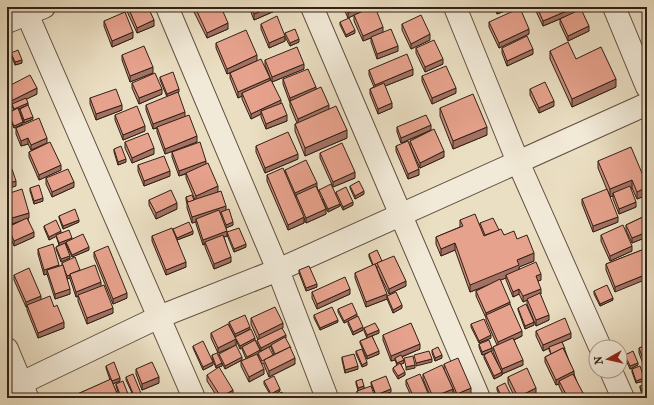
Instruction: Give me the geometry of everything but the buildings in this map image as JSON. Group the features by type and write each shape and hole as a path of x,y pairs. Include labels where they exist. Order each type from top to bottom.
{"street":[{"path":"167,7 278,270 327,398"},
{"path":"312,7 399,214 479,398"},
{"path":"455,7 518,162 596,339"},
{"path":"614,7 647,87"},
{"path":"7,22 32,9 158,317 194,398"},
{"path":"7,349 19,391 158,317 278,270 399,214 647,104"},
{"path":"615,379 623,398"}]}
